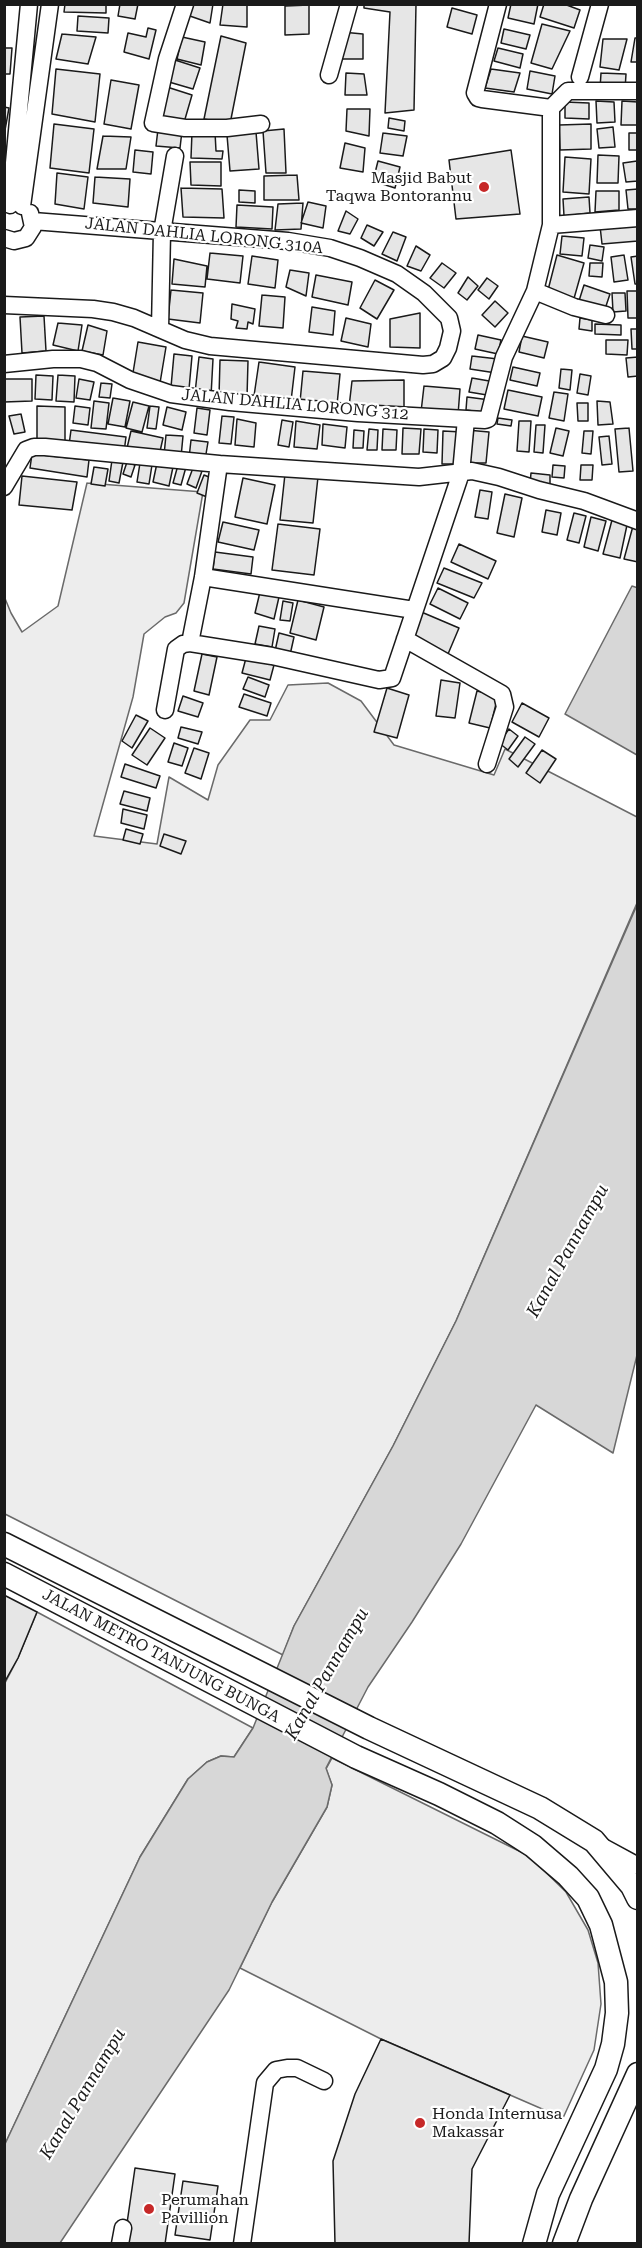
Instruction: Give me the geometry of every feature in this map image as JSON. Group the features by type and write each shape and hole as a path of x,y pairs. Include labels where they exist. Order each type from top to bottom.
{"main road":[{"name":"JALAN METRO TANJUNG BUNGA","path":"4,1544 369,1728 540,1808 594,1841 632,1886 638,1898"},
{"name":"JALAN METRO TANJUNG BUNGA","path":"4,1574 356,1757 497,1823 533,1846 568,1876 588,1898 601,1925 616,1982 617,2013 613,2044 606,2069 548,2194 534,2244"},
{"path":"564,2244 581,2199 638,2074"}],"street":[{"path":"12,206 29,4"},
{"path":"12,206 45,52 50,4"},
{"path":"185,4 167,59 153,123 194,128 261,124"},
{"path":"329,75 349,4"},
{"path":"498,4 476,93 478,98 551,108"},
{"path":"580,77 600,4"},
{"path":"25,49 45,52"},
{"path":"606,315 574,307 534,292 551,225 551,108 568,91 638,91"},
{"path":"4,305 93,309 134,318 160,329 162,232 175,156"},
{"path":"5,243 26,238 33,227 31,215 12,206"},
{"path":"551,225 638,218"},
{"name":"JALAN DAHLIA LORONG 310A","path":"33,221 288,242 330,248 397,274 423,293 445,314 452,331 443,358 433,364 423,365 210,346 185,340 160,329"},
{"name":"JALAN DAHLIA LORONG 312","path":"4,364 53,359 81,359 98,363 130,380 171,394 230,402 358,413 485,420 490,416 504,357 534,292"},
{"path":"165,710 176,649 183,644 190,643 281,658 385,680 392,678 461,473 466,419"},
{"path":"4,487 26,450 34,447 219,464 419,477 472,471 584,501 638,521"},
{"path":"190,643 203,577 219,464"},
{"path":"203,577 414,610"},
{"path":"405,639 502,694 505,706 487,764"},
{"path":"594,1841 638,1866"},
{"path":"242,2244 265,2083 276,2070 287,2068 297,2068 324,2081"}],"shaded area":[{"path":"87,483 203,492 184,603 176,613 165,617 144,634 133,697 94,836 157,844 169,777 208,800 218,765 250,720 270,720 288,685 328,683 361,701 394,745 494,775 505,749 637,817 637,903 456,1321 393,1446 294,1626 283,1655 5,1514 4,596 22,632 58,606"},
{"path":"37,1612 253,1728 234,1757 221,1756 207,1762 188,1779 140,1857 5,2144 5,1683"},
{"path":"332,1758 529,1856 566,1892 588,1930 598,1963 601,2004 594,2050 563,2118 381,2039 240,1968 272,1902 327,1807 332,1785 326,1769"}],"water":[{"path":"632,586 638,588 637,755 565,714"},
{"name":"Kanal Pannampu","path":"637,905 638,1351 613,1453 536,1405 461,1544 368,1687 326,1768 332,1785 327,1807 272,1902 229,1990 60,2243 5,2244 5,2144 140,1857 188,1779 207,1762 221,1756 234,1757 253,1728 294,1626 393,1446 456,1321"}],"building":[{"path":"65,4 106,4 106,13 64,12"},
{"path":"120,4 138,4 135,19 118,16"},
{"path":"190,4 213,4 210,23 187,15"},
{"path":"223,4 247,4 247,27 220,25"},
{"path":"364,4 416,4 414,110 385,113 390,12 364,8"},
{"path":"511,4 538,4 534,24 508,18"},
{"path":"544,4 564,4 580,10 574,28 540,17"},
{"path":"309,5 309,34 285,35 285,6"},
{"path":"452,8 477,15 472,34 447,27"},
{"path":"78,16 109,18 108,33 77,31"},
{"path":"542,24 570,31 552,69 531,63"},
{"path":"148,28 156,30 149,59 124,52 128,33 146,37"},
{"path":"504,29 530,35 526,49 501,43"},
{"path":"342,32 363,34 363,59 340,59"},
{"path":"62,34 96,37 88,64 56,59"},
{"path":"221,36 246,43 230,124 204,119"},
{"path":"182,37 205,42 201,65 177,59"},
{"path":"635,38 638,38 638,62 631,62"},
{"path":"603,39 627,39 619,70 600,67"},
{"path":"4,48 12,48 10,74 4,74"},
{"path":"498,48 523,54 520,68 494,61"},
{"path":"175,60 200,68 193,89 169,82"},
{"path":"56,69 100,74 95,122 52,114"},
{"path":"491,69 520,73 514,92 485,88"},
{"path":"530,71 555,76 552,94 527,89"},
{"path":"346,73 364,74 367,95 345,95"},
{"path":"601,73 626,74 625,90 600,89"},
{"path":"111,80 139,85 131,129 104,124"},
{"path":"167,87 192,95 183,126 158,119"},
{"path":"596,101 614,102 615,122 597,123"},
{"path":"622,101 638,102 638,125 621,125"},
{"path":"565,102 589,103 589,119 565,118"},
{"path":"4,107 9,108 5,130 4,130"},
{"path":"347,109 370,109 369,136 346,131"},
{"path":"389,118 405,121 404,131 388,128"},
{"path":"54,124 94,129 89,173 50,168"},
{"path":"591,124 591,149 560,150 559,125"},
{"path":"613,127 615,147 599,148 597,129"},
{"path":"158,129 182,131 180,148 156,146"},
{"path":"284,129 286,173 266,173 263,131"},
{"path":"192,132 215,132 216,151 223,151 222,159 191,158"},
{"path":"256,132 259,169 230,171 227,135"},
{"path":"383,133 407,136 403,156 380,153"},
{"path":"629,133 638,133 638,150 629,150"},
{"path":"103,136 131,137 126,169 97,169"},
{"path":"345,143 365,148 363,172 340,168"},
{"path":"135,150 153,152 151,174 133,172"},
{"name":"Masjid Babut Taqwa Bontorannu","path":"511,150 520,214 456,219 449,160"},
{"path":"598,155 619,156 618,183 597,183"},
{"path":"565,157 591,159 589,194 563,192"},
{"path":"378,161 400,167 395,188 373,181"},
{"path":"637,161 638,181 626,182 623,163"},
{"path":"190,162 221,162 221,186 191,185"},
{"path":"57,173 88,177 84,209 55,204"},
{"path":"297,175 299,200 264,200 264,176"},
{"path":"95,177 130,179 128,207 93,203"},
{"path":"181,188 222,189 224,218 183,217"},
{"path":"638,189 638,209 628,209 626,190"},
{"path":"239,190 255,191 255,203 239,202"},
{"path":"596,191 619,191 619,210 595,212"},
{"path":"589,197 590,213 564,216 563,199"},
{"path":"308,202 326,206 323,228 301,223"},
{"path":"303,203 301,229 275,230 278,204"},
{"path":"237,205 273,207 272,229 236,227"},
{"path":"346,211 358,219 350,234 338,231"},
{"path":"637,223 638,241 602,244 600,226"},
{"path":"367,225 383,232 374,246 361,238"},
{"path":"393,232 406,237 397,261 382,254"},
{"path":"562,236 584,238 582,256 560,254"},
{"path":"590,245 604,247 602,261 588,258"},
{"path":"416,246 430,255 421,271 407,266"},
{"path":"210,253 243,256 240,283 207,279"},
{"path":"557,255 584,263 573,302 547,294"},
{"path":"624,255 628,280 614,282 611,257"},
{"path":"252,256 278,260 275,288 248,284"},
{"path":"638,256 638,284 635,284 631,257"},
{"path":"174,259 207,266 205,287 172,284"},
{"path":"442,263 456,273 444,288 430,278"},
{"path":"590,263 603,263 602,277 589,276"},
{"path":"290,270 309,273 306,296 286,287"},
{"path":"316,275 352,282 348,305 312,297"},
{"path":"468,277 478,286 467,300 458,293"},
{"path":"487,278 498,286 489,299 478,290"},
{"path":"375,280 394,290 377,319 360,308"},
{"path":"584,285 610,294 604,312 578,304"},
{"path":"171,290 203,293 200,323 168,319"},
{"path":"627,291 638,291 638,318 628,318"},
{"path":"612,293 625,293 626,311 613,312"},
{"path":"262,295 285,297 283,328 259,326"},
{"path":"495,301 508,313 495,327 482,315"},
{"path":"232,304 255,309 253,324 248,322 247,329 236,328 238,321 231,319"},
{"path":"312,307 335,311 333,335 309,332"},
{"path":"420,313 420,348 390,347 390,319"},
{"path":"44,316 46,351 22,353 20,317"},
{"path":"346,318 371,324 368,347 341,341"},
{"path":"580,318 592,320 592,331 579,329"},
{"path":"58,323 82,325 78,351 53,345"},
{"path":"595,324 621,325 621,335 595,334"},
{"path":"88,325 107,331 103,355 82,351"},
{"path":"631,329 638,329 638,349 632,349"},
{"path":"478,335 501,340 498,354 475,349"},
{"path":"522,336 548,342 544,358 519,352"},
{"path":"606,340 628,340 627,355 606,354"},
{"path":"138,342 166,347 160,383 132,379"},
{"path":"174,354 192,356 189,389 171,387"},
{"path":"472,356 498,359 496,373 470,369"},
{"path":"199,357 213,359 211,396 195,393"},
{"path":"638,357 638,376 628,377 626,358"},
{"path":"220,360 248,361 247,397 219,396"},
{"path":"259,362 295,367 291,401 254,396"},
{"path":"513,367 540,373 537,386 510,380"},
{"path":"561,369 572,370 570,390 559,388"},
{"path":"303,371 340,374 337,405 300,402"},
{"path":"580,374 591,376 588,395 577,393"},
{"path":"36,375 53,376 52,400 35,399"},
{"path":"58,375 75,376 74,402 56,401"},
{"path":"472,378 495,382 493,396 469,392"},
{"path":"4,379 32,379 32,401 4,402"},
{"path":"79,379 94,382 90,400 76,398"},
{"path":"404,380 404,408 349,407 352,381"},
{"path":"101,383 112,384 110,398 99,397"},
{"path":"424,386 460,389 458,415 421,412"},
{"path":"508,390 542,397 538,416 504,409"},
{"path":"554,392 568,394 564,421 549,418"},
{"path":"467,397 490,400 489,413 466,410"},
{"path":"113,398 130,401 125,427 108,424"},
{"path":"94,401 109,403 106,429 91,428"},
{"path":"597,401 610,402 613,424 598,425"},
{"path":"133,402 149,406 142,432 126,428"},
{"path":"577,403 588,403 588,421 578,421"},
{"path":"37,406 65,407 65,441 37,440"},
{"path":"75,406 90,408 88,425 73,423"},
{"path":"150,406 159,407 156,429 147,428"},
{"path":"167,407 186,412 182,430 163,425"},
{"path":"197,408 210,410 207,435 194,433"},
{"path":"21,414 25,432 14,434 9,416"},
{"path":"222,416 234,417 231,444 219,443"},
{"path":"498,418 512,420 511,426 497,424"},
{"path":"237,419 256,423 254,447 235,445"},
{"path":"282,420 293,422 289,447 278,445"},
{"path":"296,421 320,425 317,449 294,447"},
{"path":"519,421 531,421 529,452 517,451"},
{"path":"323,424 347,427 345,448 322,445"},
{"path":"536,425 545,425 543,453 534,452"},
{"path":"403,428 421,429 419,454 402,454"},
{"path":"556,428 569,431 563,456 550,453"},
{"path":"629,428 633,471 619,472 615,429"},
{"path":"369,429 378,430 377,450 367,450"},
{"path":"383,429 397,430 396,450 382,450"},
{"path":"424,429 438,430 437,453 423,452"},
{"path":"71,430 126,437 124,452 69,445"},
{"path":"354,430 364,431 363,448 353,448"},
{"path":"467,430 489,432 486,463 465,463"},
{"path":"131,431 163,438 159,456 127,448"},
{"path":"443,431 462,432 461,464 442,464"},
{"path":"584,431 593,431 591,454 582,453"},
{"path":"166,435 183,436 181,457 164,455"},
{"path":"609,436 612,464 602,465 599,437"},
{"path":"191,440 208,442 205,460 189,458"},
{"path":"32,454 89,460 87,477 30,468"},
{"path":"112,460 123,462 119,483 109,481"},
{"path":"127,462 135,465 131,477 123,474"},
{"path":"140,463 152,465 149,484 137,482"},
{"path":"157,463 173,467 169,486 153,482"},
{"path":"178,465 186,467 181,485 173,483"},
{"path":"553,465 565,466 564,478 552,477"},
{"path":"581,465 593,465 592,480 580,480"},
{"path":"94,467 108,469 105,486 91,484"},
{"path":"193,468 202,471 196,488 187,484"},
{"path":"531,473 550,475 550,486 530,484"},
{"path":"285,474 318,477 313,523 280,520"},
{"path":"204,475 214,479 207,497 197,493"},
{"path":"22,476 77,482 72,510 19,505"},
{"path":"243,478 275,485 267,524 235,517"},
{"path":"480,490 492,492 488,519 475,517"},
{"path":"505,494 522,498 514,537 497,533"},
{"path":"546,510 561,513 557,535 542,532"},
{"path":"574,513 586,516 579,543 567,540"},
{"path":"591,517 606,521 598,551 584,547"},
{"path":"612,520 627,525 620,558 603,554"},
{"path":"223,522 259,530 254,550 218,542"},
{"path":"278,524 320,529 314,575 272,570"},
{"path":"633,526 638,527 638,562 624,559"},
{"path":"459,544 496,561 488,579 451,562"},
{"path":"215,552 253,557 251,574 213,569"},
{"path":"444,568 482,583 474,598 437,583"},
{"path":"438,588 468,603 460,619 430,604"},
{"path":"260,592 279,597 274,619 255,613"},
{"path":"298,600 324,607 316,640 290,633"},
{"path":"283,601 293,603 290,621 280,620"},
{"path":"419,611 459,628 448,654 408,637"},
{"path":"259,626 275,629 272,647 255,644"},
{"path":"279,633 294,637 290,655 275,651"},
{"path":"202,654 217,657 209,695 194,691"},
{"path":"246,658 274,665 270,680 242,673"},
{"path":"248,677 269,685 265,697 243,689"},
{"path":"441,680 460,683 455,718 436,716"},
{"path":"387,688 409,695 397,738 374,732"},
{"path":"477,691 498,696 490,728 469,723"},
{"path":"244,694 271,703 267,716 239,707"},
{"path":"183,696 203,703 198,717 178,711"},
{"path":"522,703 549,718 539,737 512,722"},
{"path":"136,715 148,721 132,748 122,741"},
{"path":"181,727 202,732 198,744 178,738"},
{"path":"150,728 165,738 147,765 132,755"},
{"path":"509,729 518,736 508,750 499,743"},
{"path":"525,737 535,744 518,767 509,759"},
{"path":"174,743 188,748 182,766 168,762"},
{"path":"194,748 209,753 201,779 185,773"},
{"path":"542,750 556,759 540,783 526,773"},
{"path":"125,764 160,776 156,788 121,777"},
{"path":"124,791 150,798 147,811 120,804"},
{"path":"123,809 147,815 144,829 121,823"},
{"path":"126,829 143,834 140,844 123,840"},
{"path":"164,834 186,841 181,854 160,846"},
{"path":"4,1595 37,1612 18,1658 4,1683"},
{"name":"Honda Internusa Makassar","path":"381,2039 510,2095 472,2169 469,2244 335,2244 333,2161 355,2094"},
{"name":"Perumahan Pavillion","path":"135,2168 175,2174 165,2244 124,2244"},
{"name":"Perumahan Pavillion","path":"183,2181 218,2186 210,2240 175,2235"}],"place":[{"name":"Masjid Babut Taqwa Bontorannu","path":"484,187"},
{"name":"Honda Internusa Makassar","path":"420,2123"},
{"name":"Perumahan Pavillion","path":"149,2209"}]}
